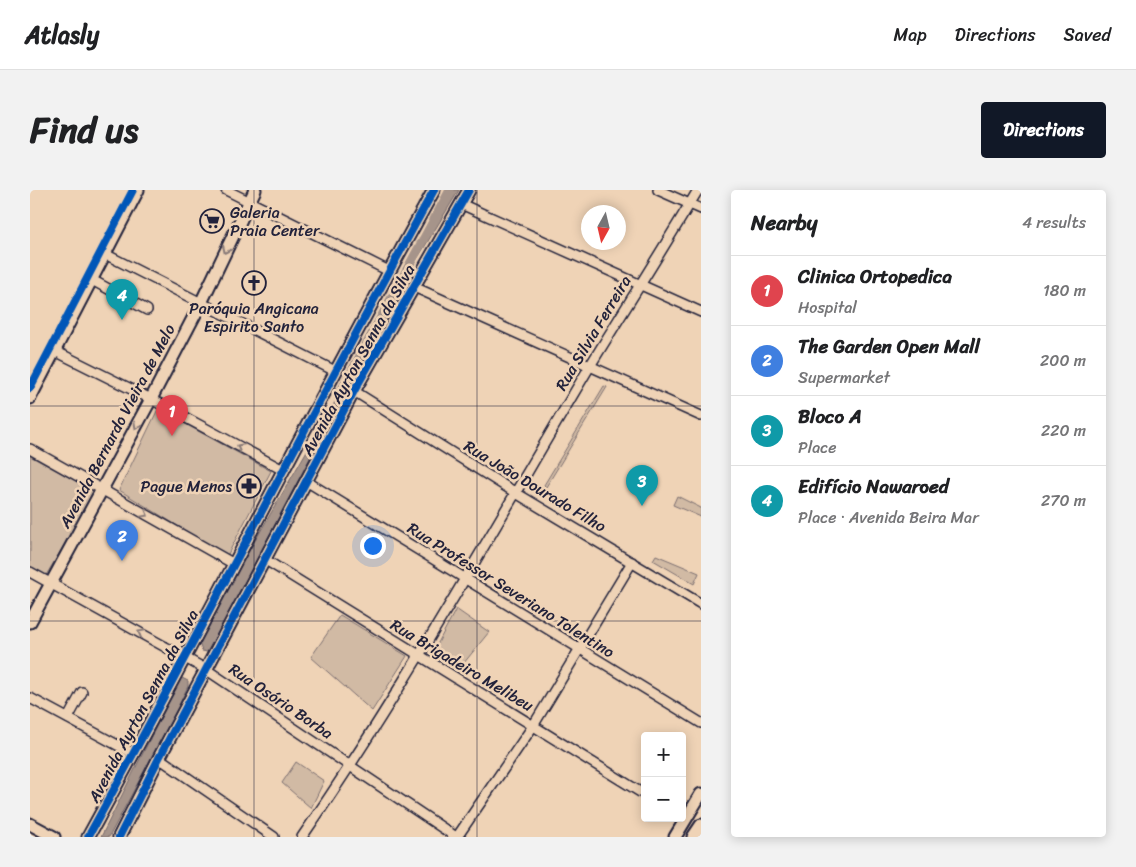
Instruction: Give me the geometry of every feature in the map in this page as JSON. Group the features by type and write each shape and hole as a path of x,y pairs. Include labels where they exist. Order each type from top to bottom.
{"main road":[{"path":"30,398 138,190"},
{"name":"Avenida Bernardo Vieira de Melo","path":"30,622 103,490 201,303 255,190"},
{"name":"Avenida Ayrton Senna da Silva","path":"119,837 354,391 469,190"},
{"name":"Avenida Ayrton Senna da Silva","path":"88,837 134,754 430,191"},
{"path":"686,816 701,794"},
{"path":"676,837 683,822"},
{"path":"30,824 54,837"}],"street":[{"path":"226,190 389,271"},
{"path":"658,190 701,209"},
{"name":"Rua Silvia Ferreira","path":"302,837 352,766 698,190"},
{"path":"461,204 701,312"},
{"path":"105,254 335,371"},
{"path":"92,280 147,310"},
{"path":"414,287 461,313 591,366 605,376 701,416"},
{"path":"55,351 151,399 283,470"},
{"name":"Rua João Dourado Filho","path":"354,391 516,493 701,604"},
{"path":"30,449 234,564"},
{"name":"Rua Professor Severiano Tolentino","path":"306,481 701,723"},
{"name":"Rua Brigadeiro Melibeu","path":"264,559 641,793"},
{"path":"457,837 533,726 632,562"},
{"name":"Rua Osório Borba","path":"30,572 207,670 457,837"},
{"path":"68,718 82,692"},
{"path":"30,698 134,754"},
{"path":"159,758 274,837"},
{"path":"686,820 699,830"}],"shaded area":[{"path":"451,190 459,190 396,294 209,650 207,652 202,651 199,643 222,598 346,383"},
{"path":"604,386 607,387 546,487 544,485"},
{"path":"158,409 271,471 227,556 119,490"},
{"path":"30,456 96,492 45,577 30,568"},
{"path":"677,496 701,508 701,517 673,505"},
{"path":"656,555 699,573 694,584 653,560"},
{"path":"456,609 489,632 455,674 430,658"},
{"path":"340,615 407,656 372,711 311,657"},
{"path":"182,678 188,681 188,686 176,711 109,837 101,837 179,681"},
{"path":"296,762 324,781 311,808 282,783"}],"waterway":[{"path":"340,393 450,190"}],"cycle path":[{"path":"30,388 133,190"},
{"path":"88,837 346,351 434,190"},
{"path":"119,837 354,391 469,190"}],"place":[{"name":"Galeria Praia Center","path":"212,221"},
{"name":"Paróquia Angicana Espirito Santo","path":"254,283"},
{"name":"Edifício Nawaroed","path":"122,320"},
{"name":"Clinica Ortopedica","path":"172,436"},
{"name":"Pague Menos","path":"249,486"},
{"name":"Bloco A","path":"642,506"},
{"name":"The Garden Open Mall","path":"122,561"}]}
